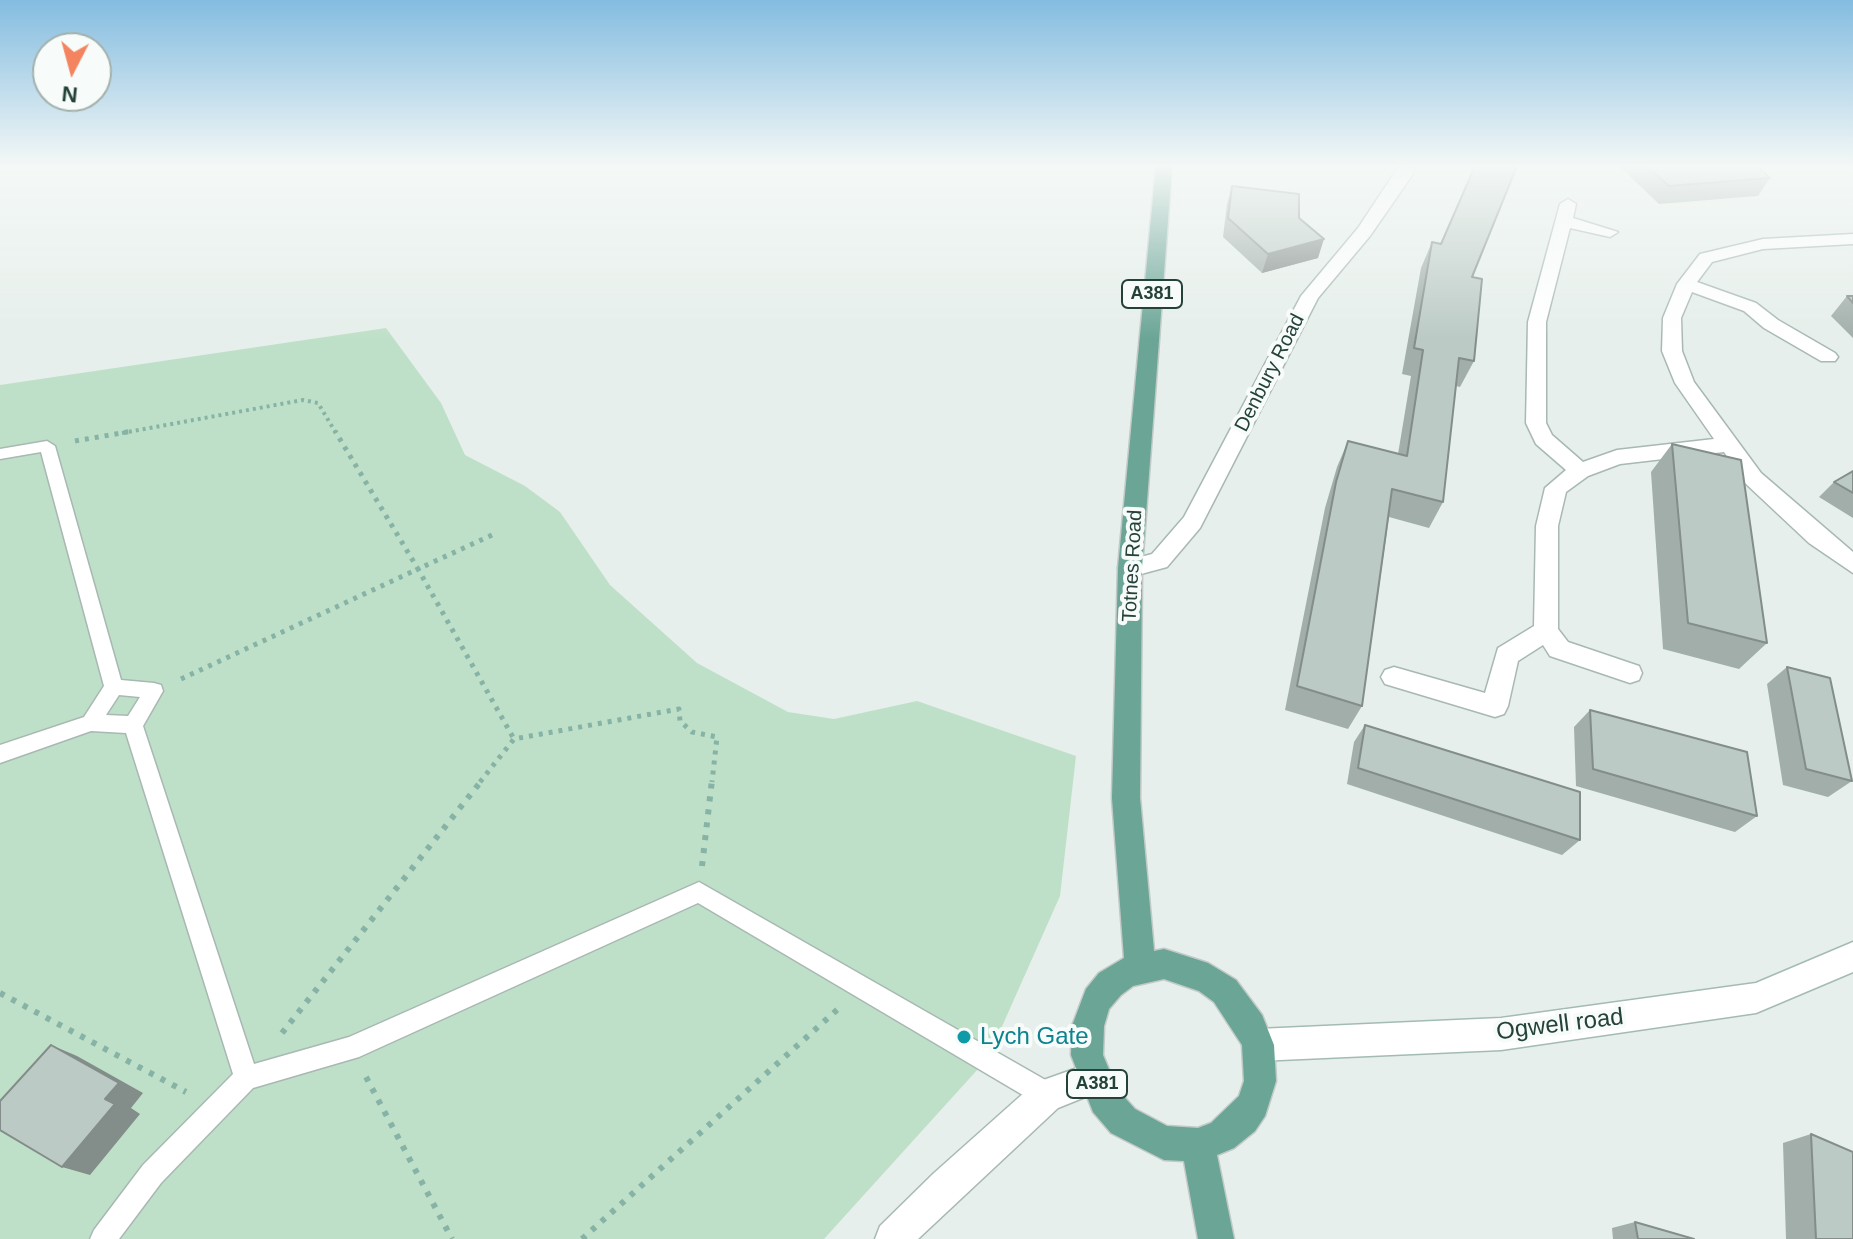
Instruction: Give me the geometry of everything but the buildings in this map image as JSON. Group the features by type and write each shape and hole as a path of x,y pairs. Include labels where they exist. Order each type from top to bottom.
{"main road":[{"name":"Totnes Road","path":"1140,967 1126,798 1130,568 1159,224"},
{"path":"1140,967 1164,964 1208,978 1235,1001 1258,1045 1260,1081 1253,1104 1243,1119 1222,1136 1198,1145 1216,1239"},
{"name":"A381","path":"1140,967 1110,984 1097,1000 1088,1026 1087,1055 1094,1078 1105,1100 1123,1121 1144,1135 1164,1143 1198,1145"}],"street":[{"name":"Denbury Road","path":"1130,568 1159,561 1192,522 1310,296 1369,224"},
{"path":"1562,224 1537,322 1536,423 1543,439 1580,471"},
{"path":"1591,224 1610,232"},
{"path":"1853,239 1763,244 1706,258 1686,284 1672,318 1672,351 1685,383 1727,445 1763,488 1817,537 1853,564"},
{"path":"1686,284 1750,307 1771,324 1828,357"},
{"path":"1630,673 1559,649 1546,631 1547,526 1556,488 1580,471 1617,457 1727,445"},
{"path":"1394,677 1495,706 1507,655 1546,631"},
{"name":"Ogwell road","path":"1258,1045 1501,1034 1756,998 1853,957"},
{"path":"893,1239 946,1185 1047,1095 1094,1078"}],"lane":[{"path":"0,454 47,446 114,687 91,723"},
{"path":"114,687 154,691 133,725 246,1078"},
{"path":"0,754 91,723 133,725"},
{"path":"103,1239 152,1174 246,1078 351,1049 699,892 1047,1095"}],"path":[{"path":"47,446 303,400 318,403 418,569 514,739"},
{"path":"154,691 492,535"},
{"path":"0,993 195,1097 246,1078 514,739 679,709 680,721 692,732 717,737 699,892"},
{"path":"582,1239 863,987"},
{"path":"351,1049 452,1239"}],"green space":[{"path":"386,328 441,403 465,455 525,486 560,512 610,585 697,663 788,712 834,719 917,701 1076,756 1060,896 988,1058 824,1239 0,1239 0,385"}],"place":[{"name":"Lych Gate","path":"964,1037"}]}
